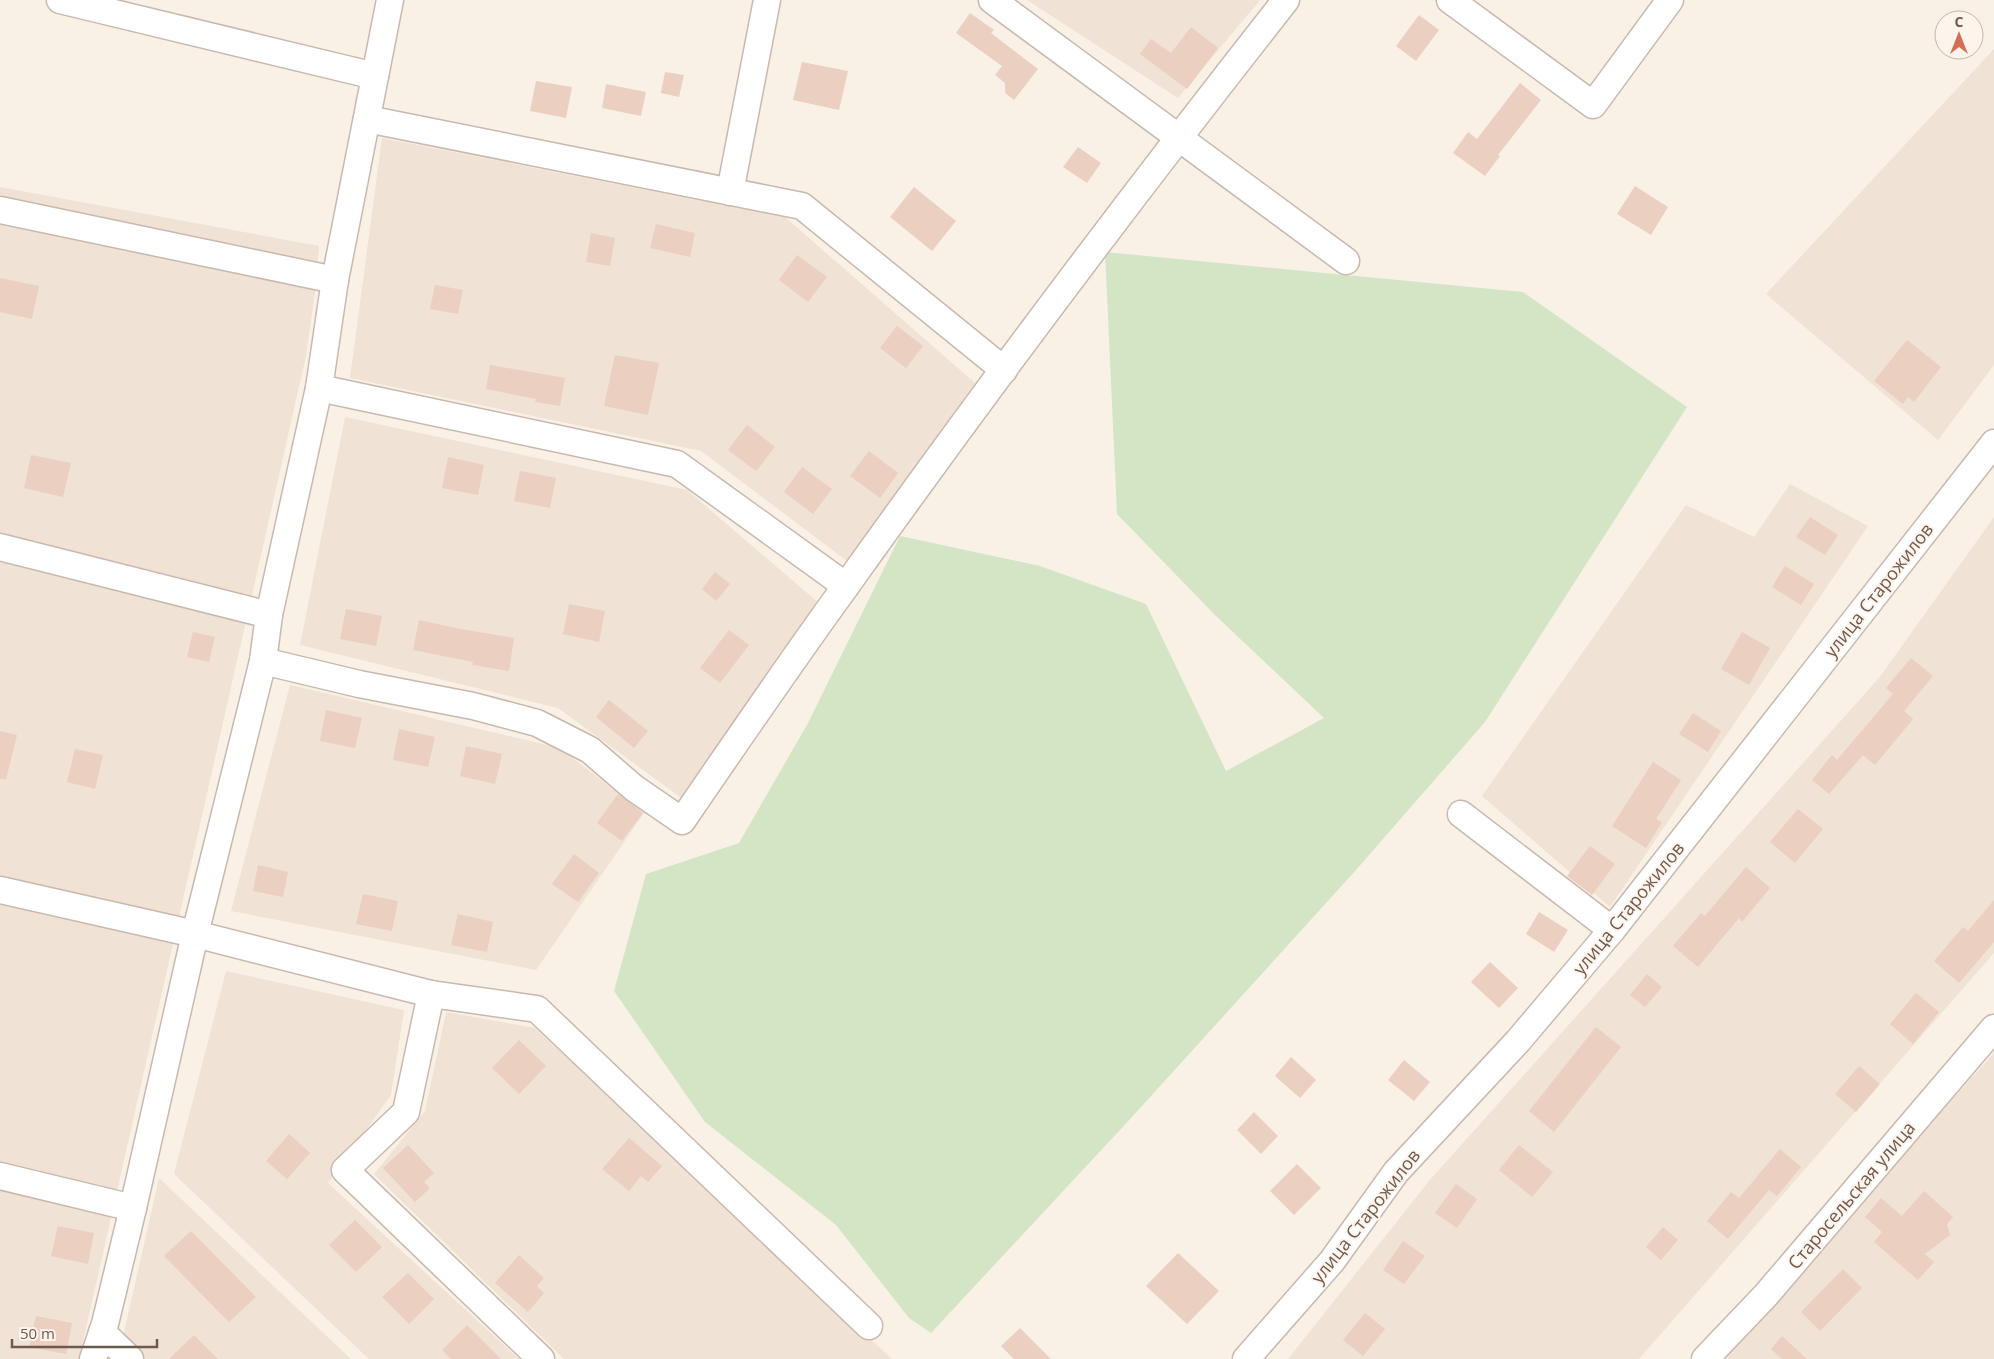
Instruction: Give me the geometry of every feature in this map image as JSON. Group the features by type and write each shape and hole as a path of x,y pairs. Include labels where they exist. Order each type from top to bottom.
{"street":[{"path":"60,0 376,76"},
{"path":"93,1359 102,1332 133,1208 195,934 262,661 269,615 319,388 336,280 390,0"},
{"path":"730,192 767,0"},
{"path":"992,0 1346,260"},
{"path":"262,661 359,684 473,706 537,723 590,750 634,788 682,821 846,586 1004,370 1178,137 1286,0"},
{"path":"1450,0 1593,105 1670,0"},
{"path":"367,120 802,206 1004,370"},
{"path":"0,210 336,280"},
{"path":"319,388 678,464 846,586"},
{"name":"улица Старожилов","path":"1246,1359 1332,1261 1396,1172 1518,1041 1612,930 1994,443"},
{"path":"0,547 269,615"},
{"path":"1461,814 1612,930"},
{"path":"0,890 195,934 431,994 537,1009 869,1326"},
{"path":"431,994 406,1112 345,1170 541,1359"},
{"name":"Старосельская улица","path":"1706,1359 1766,1295 1994,1028"},
{"path":"0,1176 133,1208"},
{"path":"102,1332 130,1359"}],"shaded area":[{"path":"1027,0 1260,0 1178,98"},
{"path":"1994,49 1994,365 1938,440 1766,294"},
{"path":"382,138 785,217 975,383 847,561 701,451 350,378"},
{"path":"0,187 319,246 306,356 79,1359 0,1359"},
{"path":"345,417 687,490 820,604 687,802 558,708 300,645"},
{"path":"1790,484 1868,526 1610,907 1482,796 1686,505 1754,537"},
{"path":"1994,517 1994,953 1639,1359 1288,1359 1429,1181 1879,678"},
{"path":"290,685 560,748 644,813 536,970 231,911"},
{"path":"226,971 404,1010 391,1095 328,1183 519,1359 369,1359 174,1174"},
{"path":"446,1012 535,1028 892,1359 564,1359 374,1174 425,1111"},
{"path":"1994,1053 1994,1359 1718,1359 1957,1094"},
{"path":"159,1178 351,1359 118,1359"}],"green space":[{"path":"1105,252 1523,292 1687,407 1485,722 1356,870 1132,1117 931,1333 909,1318 836,1225 705,1122 614,991 646,874 739,843 808,723 900,536 1040,566 1146,604 1226,771 1324,718 1216,616 1117,514"}],"building":[{"path":"970,13 994,30 991,33 1038,69 1014,100 1005,93 1005,83 995,75 1002,66 956,33"},
{"path":"1419,15 1439,30 1416,61 1396,46"},
{"path":"1191,27 1218,48 1187,89 1140,54 1151,39 1171,53"},
{"path":"802,62 848,71 839,110 793,100"},
{"path":"665,72 684,75 679,97 661,93"},
{"path":"536,81 572,87 566,118 530,111"},
{"path":"1520,83 1541,100 1498,155 1500,156 1485,176 1453,153 1468,132 1477,139"},
{"path":"606,84 646,92 641,116 602,108"},
{"path":"1078,147 1101,163 1087,183 1063,167"},
{"path":"1635,186 1668,207 1651,235 1617,214"},
{"path":"914,187 956,221 932,251 890,217"},
{"path":"656,224 695,233 690,257 650,248"},
{"path":"591,233 615,238 610,266 586,262"},
{"path":"797,255 827,277 808,302 779,280"},
{"path":"0,278 39,286 32,319 0,312"},
{"path":"435,285 463,290 458,314 430,309"},
{"path":"897,326 923,346 906,368 880,348"},
{"path":"1907,340 1941,367 1914,402 1908,397 1903,404 1874,381"},
{"path":"615,355 659,363 648,415 604,406"},
{"path":"490,365 565,378 560,406 535,402 536,399 486,389"},
{"path":"747,425 775,447 756,471 728,450"},
{"path":"869,451 898,473 880,498 850,476"},
{"path":"31,455 71,463 63,497 24,488"},
{"path":"448,457 484,465 478,495 442,488"},
{"path":"802,467 832,489 813,514 784,492"},
{"path":"520,471 556,478 550,508 514,501"},
{"path":"1810,517 1838,535 1825,555 1796,537"},
{"path":"1785,566 1814,584 1801,605 1772,587"},
{"path":"715,572 730,584 716,601 702,589"},
{"path":"569,604 605,611 599,642 563,634"},
{"path":"346,609 382,616 376,646 340,639"},
{"path":"419,620 514,638 509,671 472,665 473,662 413,650"},
{"path":"729,630 749,645 720,683 700,668"},
{"path":"193,632 215,637 209,662 187,657"},
{"path":"1742,632 1770,648 1749,685 1721,669"},
{"path":"1911,658 1933,676 1904,711 1913,719 1875,765 1863,755 1829,794 1812,780 1832,755 1837,760 1893,694 1886,688"},
{"path":"609,700 648,731 634,748 596,717"},
{"path":"326,710 362,718 355,748 320,741"},
{"path":"1693,713 1721,731 1708,752 1679,734"},
{"path":"399,729 435,737 428,767 393,760"},
{"path":"0,731 17,735 6,779 0,779"},
{"path":"466,746 502,754 495,784 460,776"},
{"path":"75,749 103,755 95,789 67,782"},
{"path":"1653,762 1681,780 1656,819 1662,822 1646,848 1612,826"},
{"path":"618,794 643,813 622,841 597,823"},
{"path":"1798,809 1823,829 1795,863 1770,842"},
{"path":"1590,846 1615,864 1592,895 1567,876"},
{"path":"574,854 599,873 578,902 552,884"},
{"path":"258,865 288,872 283,897 253,891"},
{"path":"1746,867 1770,888 1742,922 1739,918 1698,967 1673,946 1701,913 1705,916"},
{"path":"363,894 398,901 392,931 356,924"},
{"path":"1994,900 1994,942 1959,983 1934,961 1963,927 1968,931"},
{"path":"1539,912 1568,930 1554,952 1526,934"},
{"path":"458,914 493,922 487,952 451,945"},
{"path":"1490,962 1518,988 1499,1008 1471,982"},
{"path":"1647,974 1662,987 1645,1007 1630,995"},
{"path":"1916,993 1939,1012 1913,1044 1890,1024"},
{"path":"1596,1027 1621,1047 1554,1132 1529,1111"},
{"path":"519,1040 546,1066 519,1094 492,1068"},
{"path":"1291,1057 1316,1080 1300,1098 1275,1076"},
{"path":"1404,1060 1430,1082 1414,1101 1388,1080"},
{"path":"1859,1066 1880,1084 1856,1112 1835,1094"},
{"path":"1254,1112 1278,1136 1261,1154 1237,1130"},
{"path":"289,1134 310,1153 287,1179 266,1161"},
{"path":"629,1138 662,1166 648,1182 641,1176 629,1191 602,1169"},
{"path":"408,1145 434,1173 424,1182 430,1188 415,1202 383,1168"},
{"path":"1519,1145 1553,1172 1532,1197 1499,1170"},
{"path":"1780,1149 1801,1167 1777,1196 1769,1190 1728,1239 1707,1221 1731,1192 1739,1198"},
{"path":"1297,1164 1321,1188 1294,1215 1270,1191"},
{"path":"1456,1184 1477,1199 1457,1228 1435,1213"},
{"path":"1924,1191 1953,1217 1947,1224 1950,1235 1925,1254 1934,1262 1918,1280 1874,1242 1882,1232 1865,1217 1881,1198 1902,1216"},
{"path":"355,1220 382,1247 356,1272 329,1245"},
{"path":"58,1226 94,1233 88,1264 51,1256"},
{"path":"1663,1227 1678,1240 1661,1260 1646,1247"},
{"path":"191,1231 256,1297 229,1322 164,1256"},
{"path":"1403,1241 1425,1256 1404,1284 1383,1270"},
{"path":"1178,1253 1219,1291 1187,1324 1146,1286"},
{"path":"519,1255 544,1278 537,1286 544,1293 528,1312 495,1283"},
{"path":"1843,1269 1862,1288 1820,1331 1801,1312"},
{"path":"408,1273 434,1299 409,1324 382,1297"},
{"path":"1365,1313 1385,1329 1363,1356 1343,1340"},
{"path":"36,1316 72,1323 66,1354 29,1347"},
{"path":"467,1325 501,1359 451,1359 442,1350"},
{"path":"1020,1328 1051,1359 1014,1359 1001,1346"},
{"path":"194,1335 218,1359 169,1359"},
{"path":"1782,1336 1807,1359 1782,1359 1771,1349"}]}
